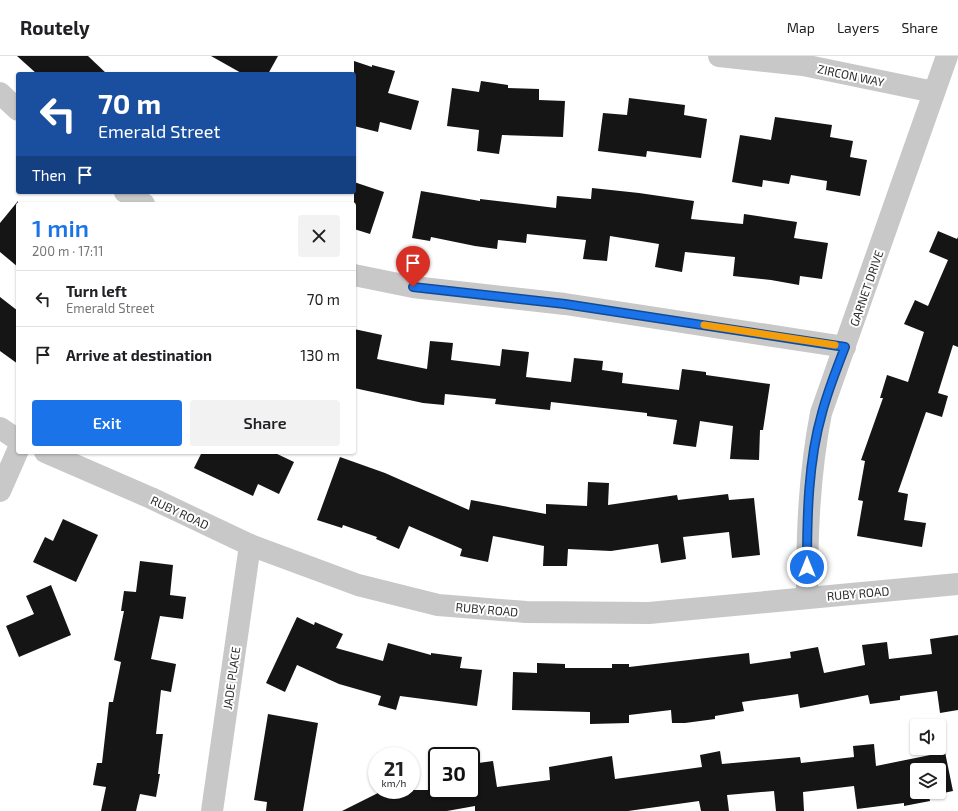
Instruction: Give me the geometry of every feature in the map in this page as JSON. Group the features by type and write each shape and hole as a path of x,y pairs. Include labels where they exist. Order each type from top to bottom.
{"street":[{"name":"ZIRCON WAY","path":"719,56 803,65 934,92"},
{"name":"GARNET DRIVE","path":"807,597 807,522 814,452 821,413 948,56"},
{"path":"0,93 16,108"},
{"path":"129,194 141,202"},
{"path":"356,275 413,287 565,304 845,347"},
{"path":"0,428 16,439"},
{"path":"0,490 16,454"},
{"name":"RUBY ROAD","path":"50,454 151,498 250,545 358,585 438,605 526,612 649,613 958,584"},
{"name":"JADE PLACE","path":"212,811 250,545"}],"building":[{"path":"17,56 88,56 105,72 35,72"},
{"path":"211,56 278,56 269,72 239,72"},
{"path":"354,61 372,67 372,65 395,71 388,93 419,101 411,130 380,122 378,132 356,126 356,72 354,72"},
{"path":"481,81 508,85 508,88 539,89 539,100 565,101 563,137 502,135 499,154 477,151 479,130 447,126 452,88 479,92"},
{"path":"629,98 685,105 684,115 707,119 701,158 647,151 646,157 598,151 603,113 627,115"},
{"path":"775,117 832,125 830,137 853,141 850,157 867,160 860,196 826,190 827,181 791,175 789,184 763,180 762,187 732,182 740,135 771,140"},
{"path":"356,183 384,192 370,234 356,230 356,202 354,202"},
{"path":"592,188 694,201 691,219 743,224 744,214 797,222 794,238 828,243 822,279 800,276 799,285 733,276 735,257 685,252 682,272 655,267 659,244 610,236 607,261 583,259 586,240 527,234 526,243 498,240 497,249 431,237 430,241 412,238 421,191 480,201 480,199 556,208 557,196 591,199"},
{"path":"16,203 16,265 0,252 0,223"},
{"path":"938,231 957,239 958,237 958,347 953,345 938,393 948,396 942,417 926,412 898,492 908,494 904,520 926,523 922,547 857,536 863,501 858,500 865,461 861,460 883,398 880,398 887,375 908,382 924,332 904,324 915,300 928,306 948,260 929,252"},
{"path":"0,297 16,309 16,363 0,351"},
{"path":"356,329 382,335 377,359 427,369 430,341 453,343 451,360 500,366 502,349 529,352 526,377 571,382 574,358 603,361 602,370 623,373 622,383 679,390 682,369 706,372 706,375 770,384 763,430 760,430 759,460 730,459 733,426 700,421 696,447 673,444 677,420 647,416 647,413 551,402 550,410 495,404 496,399 445,394 444,405 423,403 356,388"},
{"path":"201,454 277,454 294,462 279,494 258,484 253,496 194,468"},
{"path":"340,457 385,473 469,510 471,500 546,514 546,504 587,506 588,482 609,483 608,505 677,495 678,500 728,494 729,500 754,498 760,555 732,558 729,532 683,537 686,559 661,563 658,544 611,551 568,549 567,566 543,566 544,546 493,536 488,562 460,556 462,549 409,526 399,549 376,539 377,537 343,525 342,528 317,520"},
{"path":"63,519 98,535 76,582 33,562 45,537 53,541"},
{"path":"140,561 173,565 170,595 186,597 183,619 160,616 151,659 176,664 171,692 161,690 156,734 163,734 158,774 160,774 156,797 140,794 136,811 101,811 106,787 93,785 97,763 102,763 109,702 113,702 121,662 114,660 124,611 121,611 124,591 136,592"},
{"path":"51,585 71,635 19,657 6,626 34,614 26,596"},
{"path":"297,617 314,625 315,622 343,634 336,648 383,661 388,643 431,655 431,653 462,657 460,668 482,670 477,706 400,696 396,710 378,705 381,696 339,684 297,665 285,692 266,683"},
{"path":"958,635 958,710 940,713 937,691 900,696 900,700 870,704 868,695 800,708 798,694 742,702 744,711 715,716 715,719 685,723 672,723 671,710 629,715 629,723 590,724 590,712 512,710 513,672 537,673 537,663 565,664 565,668 612,668 612,664 629,664 629,667 749,653 750,664 791,658 790,652 818,647 824,673 865,665 862,645 887,642 889,659 932,654 930,639"},
{"path":"268,714 318,723 303,811 266,811 267,802 254,800"},
{"path":"874,744 876,766 930,755 946,755 953,791 946,792 946,763 910,763 910,799 930,799 930,801 904,806 904,803 857,809 854,786 803,792 804,811 776,811 774,791 727,795 729,811 701,811 699,801 628,811 475,811 475,806 447,811 342,811 368,798 420,799 420,790 428,790 428,799 480,799 480,763 493,761 497,787 550,780 549,767 612,756 615,779 702,767 700,755 720,751 722,764 800,757 801,763 854,757 853,746"}],"slow traffic":[{"path":"704,325 835,345"}],"route":[{"path":"413,287 565,304 845,347 821,413 814,452 807,522 807,567"}]}
